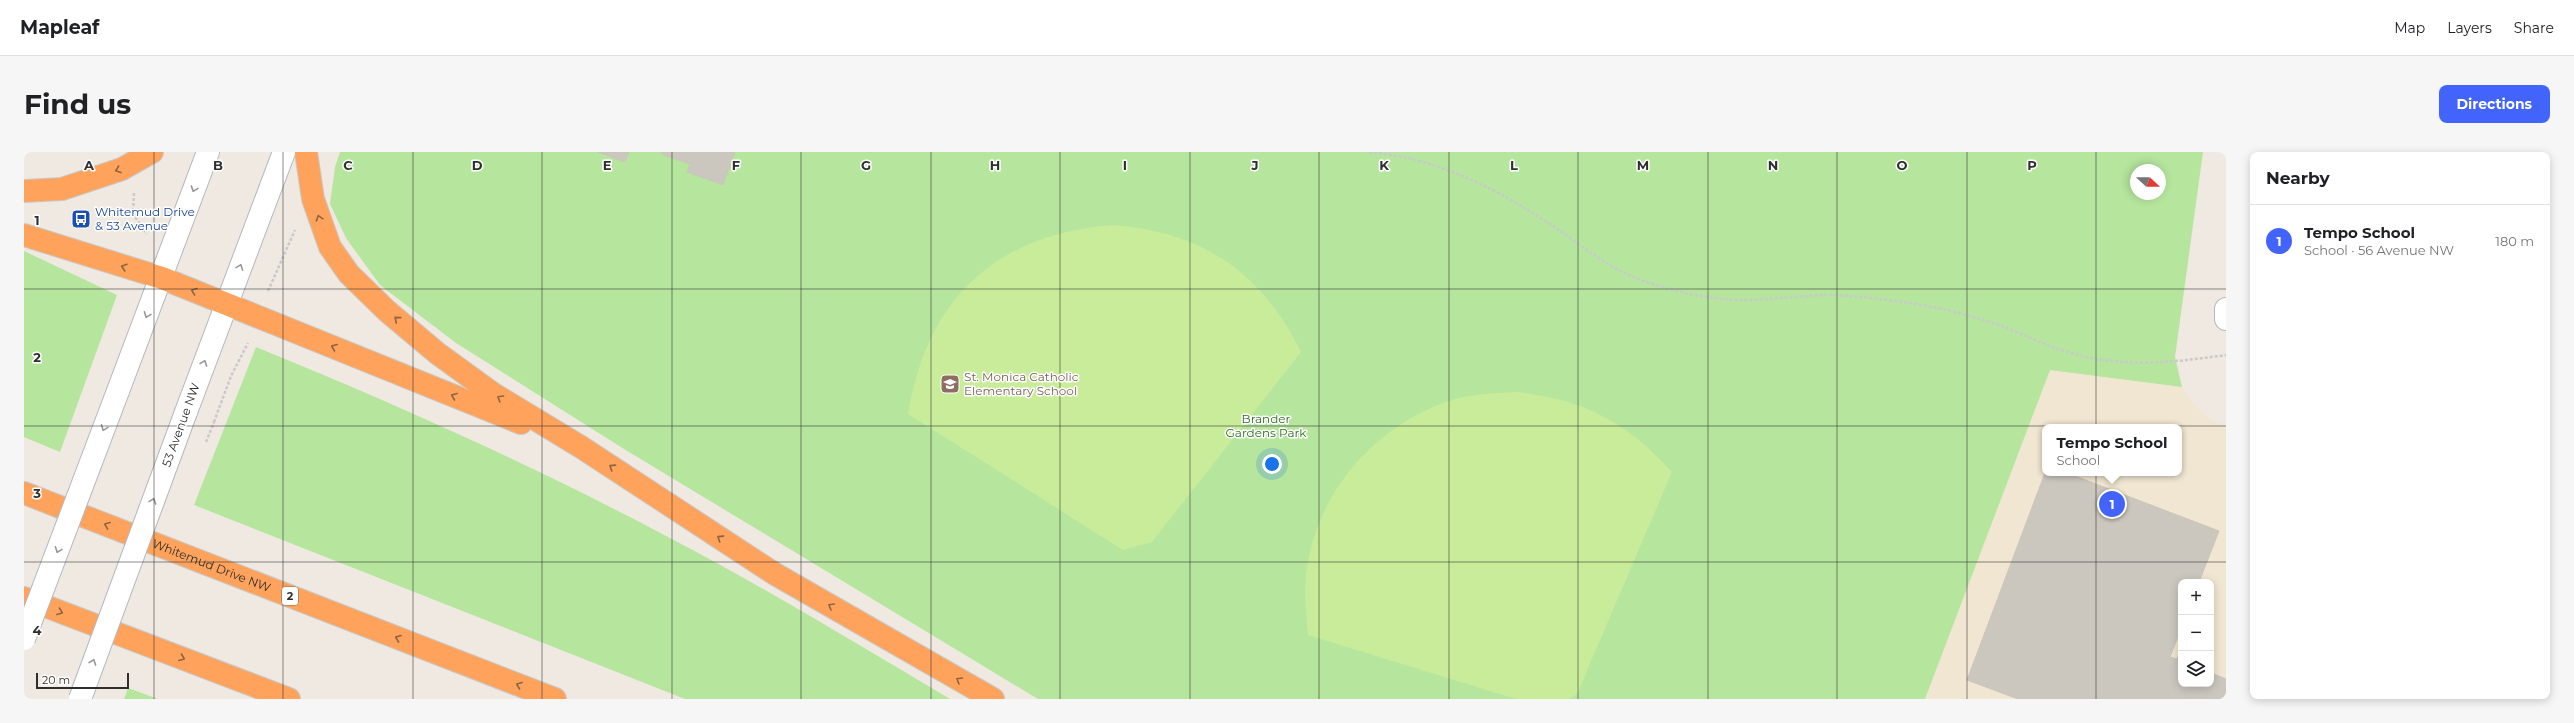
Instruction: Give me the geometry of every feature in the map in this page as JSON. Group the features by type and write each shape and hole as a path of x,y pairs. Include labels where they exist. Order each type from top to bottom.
{"highway":[{"path":"24,191 62,189 122,169 152,152"},
{"path":"306,152 313,199 319,221 330,247 349,274 387,311 437,352 492,393 581,447 775,574 993,699"},
{"path":"24,235 162,278 581,447"},
{"name":"Whitemud Drive NW","path":"24,492 555,699"},
{"path":"24,598 289,699"}],"street":[{"path":"24,639 162,278 208,152"},
{"name":"53 Avenue NW","path":"80,699 226,303 284,152"},
{"path":"2226,309 2226,319"}],"path":[{"path":"1369,152 1418,161 1478,182 1506,196 1608,264 1636,278 1692,294 1750,300 1824,296 1869,297 1913,303 1956,312 2001,326 2077,355 2111,362 2146,364 2226,355"},
{"path":"134,191 133,214 150,237"}],"shaded area":[{"path":"2050,369 2182,387 2195,406 2213,421 2226,426 2226,699 1925,699"}],"green space":[{"name":"Brander Gardens Park","path":"340,152 2203,152 2175,357 2182,387 2050,370 1925,699 1038,699 624,449 456,343 380,285 346,238 330,204 335,167"},
{"path":"1113,225 1145,229 1174,236 1201,247 1225,261 1247,278 1267,299 1285,324 1301,352 1152,542 1123,550 908,414 917,373 931,337 950,306 973,280 1001,258 1034,242 1071,231"},
{"path":"24,251 117,295 60,452 24,437"},
{"path":"256,347 413,413 567,485 704,556 810,616 950,699 685,699 194,505"},
{"path":"1516,392 1562,400 1583,407 1602,416 1620,426 1638,439 1672,472 1577,694 1569,699 1516,699 1308,635 1305,582 1312,544 1322,515 1337,489 1355,465 1376,443 1400,425 1426,410 1463,397"},
{"path":"128,688 158,699 124,699"}],"building":[{"path":"598,152 629,152 625,162"},
{"path":"662,152 735,152 723,185 687,172 690,164 661,154"},
{"path":"2044,476 2075,476 2219,531 2200,579 2178,579 2178,637 2170,657 2177,659 2178,656 2178,687 2214,687 2214,674 2226,679 2226,699 2018,699 1967,680"}],"place":[{"name":"Whitemud Drive & 53 Avenue","path":"81,219"},
{"name":"St. Monica Catholic Elementary School","path":"950,384"},
{"name":"Tempo School","path":"2112,504"}]}
